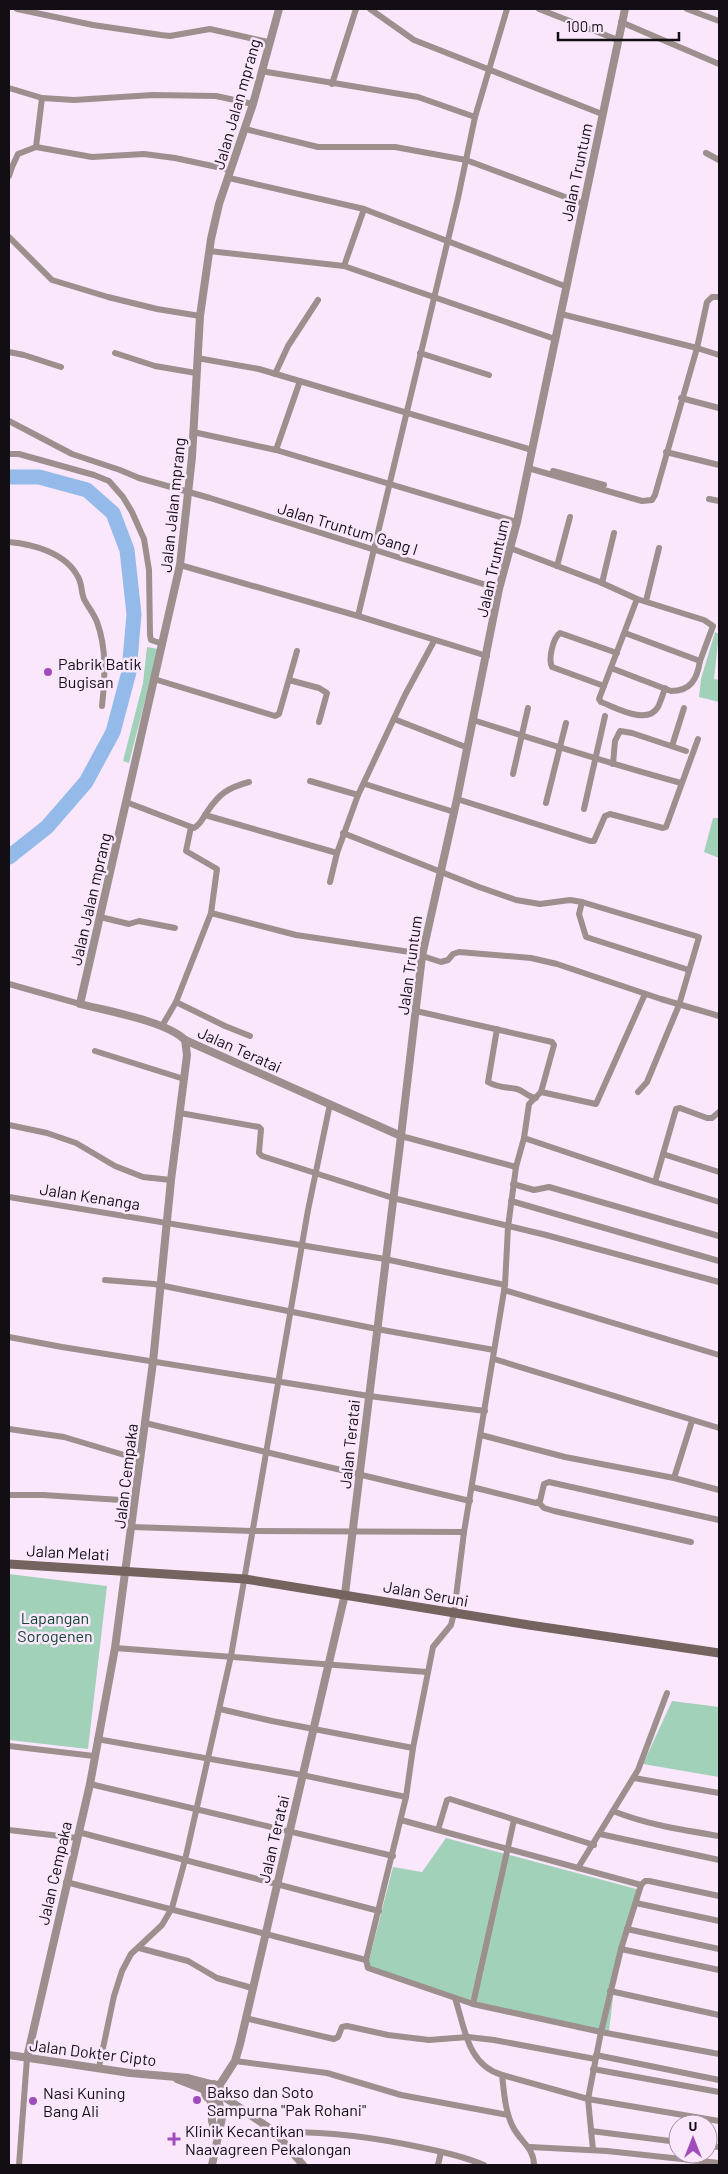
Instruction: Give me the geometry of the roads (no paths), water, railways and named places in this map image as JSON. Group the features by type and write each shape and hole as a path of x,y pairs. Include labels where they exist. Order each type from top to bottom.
{"main road":[{"name":"Jalan Melati","path":"9,1564 126,1570"},
{"name":"Jalan Seruni","path":"126,1570 245,1579 719,1653"}],"street":[{"path":"17,9 93,25 162,36 210,29 268,42"},
{"name":"Jalan Jalan mprang","path":"80,1004 180,565 190,492 200,316 209,251 219,204 253,104 260,71 279,9"},
{"path":"332,84 356,9"},
{"path":"370,9 414,40 602,114"},
{"path":"358,616 475,117 507,9"},
{"path":"539,9 618,40"},
{"name":"Jalan Truntum","path":"401,1136 416,1011 415,954 440,872 447,810 457,799 499,589 517,522 624,9"},
{"path":"687,9 719,21"},
{"path":"621,22 719,64"},
{"path":"260,71 418,97 475,117"},
{"path":"9,88 42,98 74,100 153,96 216,96 253,104"},
{"path":"36,148 42,98"},
{"path":"245,129 318,147 395,147 466,160 584,204"},
{"path":"9,176 10,167 18,154 36,148 92,157 144,154 168,157 364,208 567,287"},
{"path":"706,153 719,160"},
{"path":"344,266 364,208"},
{"path":"9,237 52,280 157,309 200,316"},
{"path":"209,251 344,266 556,339"},
{"path":"529,466 634,496 655,495 681,398 697,348 707,302 712,297 719,296"},
{"path":"275,374 288,346 318,300"},
{"path":"561,314 719,355"},
{"path":"9,352 61,367"},
{"path":"420,353 489,375"},
{"path":"115,354 155,366 196,373"},
{"path":"197,358 259,369 532,450"},
{"path":"276,450 300,381"},
{"path":"681,398 719,408"},
{"name":"Jalan Truntum Gang I","path":"9,421 72,454 138,478 190,492 499,589"},
{"path":"193,432 276,450 517,522"},
{"path":"666,452 719,465"},
{"path":"9,454 20,454 94,475 109,481 123,497 144,539 149,570 151,640 163,644"},
{"path":"709,499 719,501"},
{"path":"557,566 570,518"},
{"path":"602,583 614,534"},
{"path":"9,542 45,550 71,568 79,578 80,590 97,623 102,647 105,668 102,706"},
{"path":"510,548 637,598 704,620 716,627 700,662 698,674 691,685 676,691 611,668"},
{"path":"646,601 659,548"},
{"path":"180,565 358,616 487,656"},
{"path":"637,598 599,699 601,702 648,716 658,708 665,688"},
{"path":"604,686 552,667 550,661 556,637 560,633 617,653"},
{"path":"624,633 700,662"},
{"path":"330,882 343,833 358,795 434,641"},
{"path":"154,679 273,716 279,714 297,651"},
{"path":"289,680 319,688 327,693 319,722"},
{"path":"513,774 528,708"},
{"path":"672,746 684,708"},
{"path":"584,809 605,716"},
{"path":"394,719 468,748"},
{"path":"474,720 560,746 596,760 681,783"},
{"path":"546,803 566,724"},
{"path":"612,764 615,741 620,731 626,731 686,751"},
{"path":"457,799 590,841 594,841 605,816 610,814 662,828 666,827 698,739"},
{"path":"310,781 358,795"},
{"path":"126,802 191,827 200,824 216,800 228,789 249,782"},
{"path":"365,784 447,810"},
{"path":"205,815 337,854"},
{"path":"162,1026 176,1002 211,913 217,869 186,851 191,827"},
{"path":"343,833 479,888 531,903 540,904 570,900 582,902 697,935 699,941 678,1004 646,1082 638,1092"},
{"path":"582,902 579,914 586,937 689,970"},
{"path":"211,913 296,934 415,954 441,962 448,960 453,954 459,952 531,958 557,964 645,994 719,1016"},
{"path":"100,917 129,924 139,921 175,928"},
{"path":"9,984 80,1004"},
{"path":"541,1092 596,1104 645,994"},
{"path":"176,1002 224,1026 250,1036"},
{"name":"Jalan Teratai","path":"80,1004 162,1026 175,1032 185,1040 217,1052 401,1136 345,1594 235,2061 214,2092"},
{"path":"416,1011 552,1042 554,1045 541,1092 529,1104 524,1138 513,1184 504,1287 494,1359 464,1532 454,1613 450,1625 434,1646 427,1672 406,1797 366,1960 368,1968 473,2004 601,2032 719,2054"},
{"path":"497,1029 488,1082 504,1088 519,1090 528,1097 536,1098"},
{"name":"Jalan Cempaka","path":"27,2058 90,1784 115,1648 145,1423 147,1361 164,1179 180,1113 177,1078 187,1055 185,1040"},
{"path":"95,1051 177,1078"},
{"path":"99,2067 114,1996 122,1971 131,1954 162,1925 172,1908 185,1860 231,1656 303,1245 330,1104"},
{"path":"655,1182 676,1109 680,1108 719,1122"},
{"path":"712,1118 719,1112"},
{"path":"180,1113 259,1127 261,1129 260,1155 393,1198 546,1235 719,1282"},
{"path":"9,1125 47,1133 76,1143 115,1166 143,1176 164,1179"},
{"path":"401,1136 516,1167"},
{"path":"524,1138 719,1202"},
{"path":"663,1154 719,1172"},
{"path":"513,1184 534,1190 549,1187 719,1236"},
{"name":"Jalan Kenanga","path":"9,1197 385,1259 504,1287 719,1355"},
{"path":"511,1201 719,1261"},
{"path":"105,1280 154,1284 377,1329 494,1350"},
{"path":"9,1336 147,1361 369,1396 485,1411"},
{"path":"494,1359 719,1428"},
{"path":"674,1478 692,1421"},
{"path":"145,1423 470,1501"},
{"path":"9,1429 64,1436 140,1460"},
{"path":"481,1435 565,1457 674,1478 719,1490"},
{"path":"538,1502 544,1484 549,1482 719,1520"},
{"path":"472,1487 533,1503 538,1502"},
{"path":"9,1495 123,1500 135,1504"},
{"path":"538,1502 544,1508 554,1511 691,1542"},
{"path":"132,1527 253,1531 464,1532"},
{"path":"115,1648 427,1672"},
{"path":"578,1868 634,1778 667,1693"},
{"path":"220,1709 413,1748"},
{"path":"97,1739 302,1775 406,1797"},
{"path":"9,1746 94,1756"},
{"path":"634,1778 719,1793"},
{"path":"90,1784 393,1856"},
{"path":"438,1830 444,1806 448,1799 594,1845"},
{"path":"614,1810 636,1820 662,1827 719,1836"},
{"path":"401,1820 641,1885"},
{"path":"473,2004 514,1820"},
{"path":"9,1830 77,1835 185,1860 379,1911"},
{"path":"600,1834 719,1860"},
{"path":"593,2150 588,2098 593,2069 610,1991 641,1885 648,1881 719,1896"},
{"path":"66,1882 172,1908 366,1960"},
{"path":"636,1903 719,1921"},
{"path":"627,1929 719,1949"},
{"path":"139,1948 188,1961 217,1978 252,1988"},
{"path":"621,1949 719,1970"},
{"path":"610,1991 719,2015"},
{"path":"455,1998 472,2053 478,2062 493,2073 588,2098 719,2120"},
{"path":"245,2018 334,2039 338,2038 345,2026 388,2035 429,2040 468,2038 596,2057 719,2080"},
{"name":"Jalan Dokter Cipto","path":"9,2055 188,2078 214,2092"},
{"path":"19,2165 27,2058"},
{"path":"235,2061 327,2073 402,2095 508,2115"},
{"path":"593,2069 719,2092"},
{"path":"502,2075 508,2115 521,2140 530,2147 593,2150 719,2163"},
{"path":"214,2092 275,2132 303,2165"},
{"path":"212,2165 217,2137 221,2131 222,2118 214,2092"},
{"path":"591,2130 668,2141"},
{"path":"275,2132 352,2135 377,2138 441,2152 484,2165"},
{"path":"530,2147 534,2165"},
{"path":"438,2165 441,2152"}],"waterway":[{"path":"9,477 39,477 87,490 113,513 127,550 134,614 129,672 113,732 86,782 47,827 9,857"}],"place":[{"name":"Pabrik Batik Bugisan","path":"48,672"},
{"name":"Bakso dan Soto Sampurna \"Pak Rohani\"","path":"197,2100"},
{"name":"Nasi Kuning Bang Ali","path":"33,2101"},
{"name":"Klinik Kecantikan Naavagreen Pekalongan","path":"174,2139"}],"park label":[{"name":"Lapangan Sorogenen","path":"55,1626"}]}
